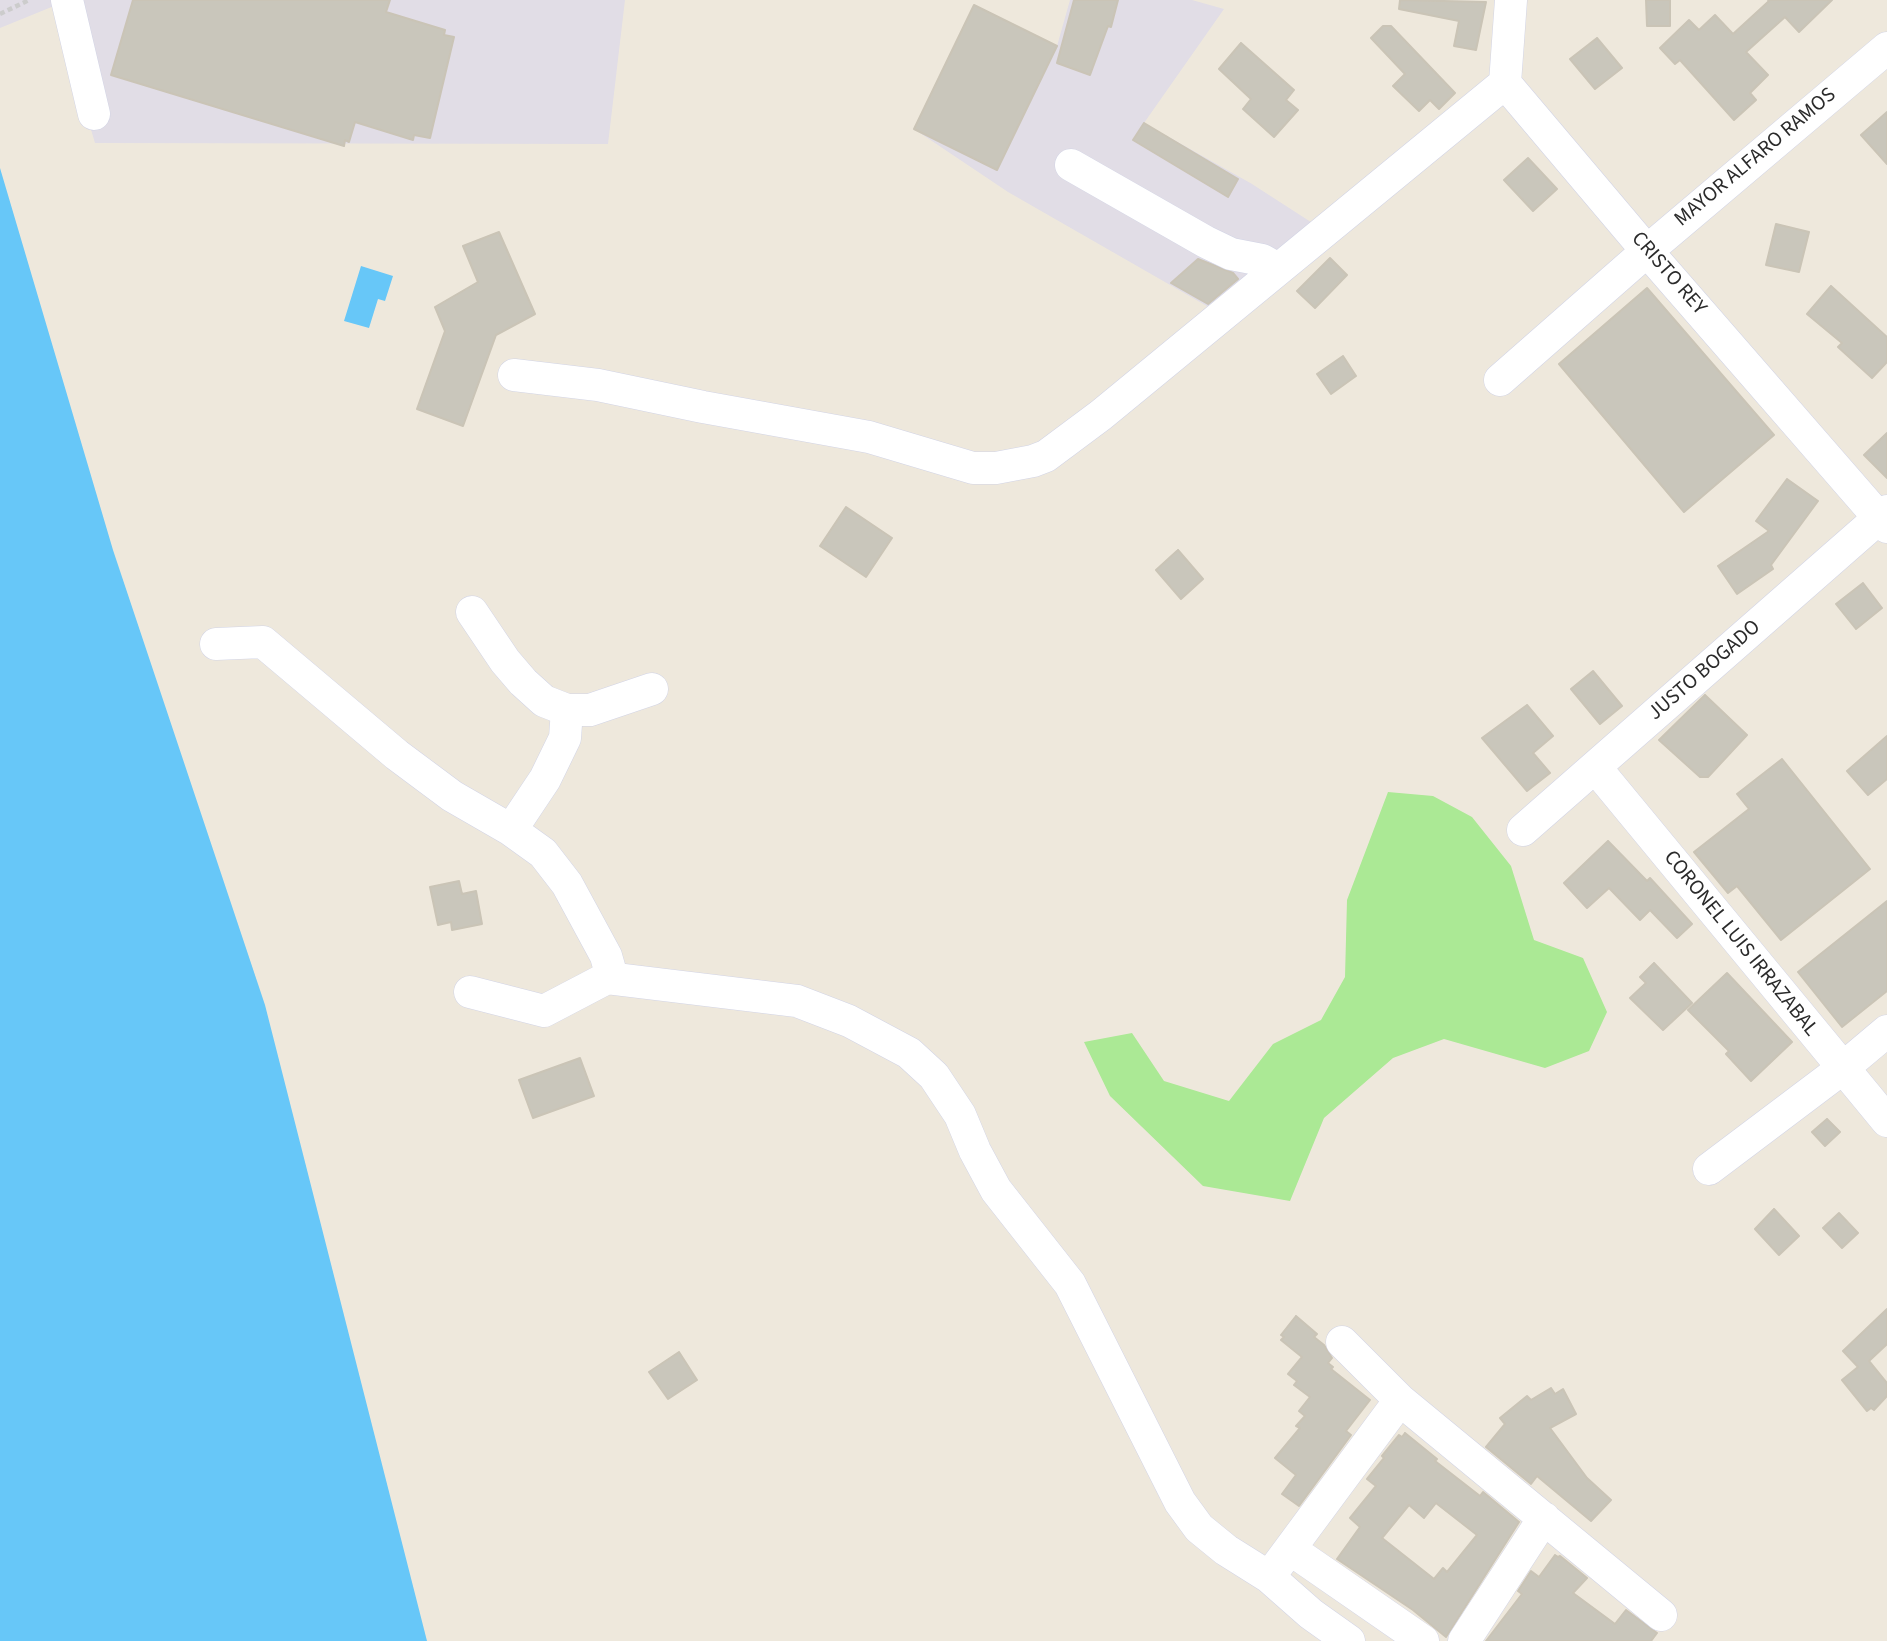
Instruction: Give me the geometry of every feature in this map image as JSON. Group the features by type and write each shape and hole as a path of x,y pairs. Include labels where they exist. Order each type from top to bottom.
{"street":[{"path":"67,0 94,114"},
{"path":"514,375 598,385 869,437 973,468 1020,465 1046,456 1101,415 1506,83 1511,0"},
{"name":"MAYOR ALFARO RAMOS","path":"1500,380 1647,251 1887,48"},
{"name":"CRISTO REY","path":"1506,83 1647,251 1884,519"},
{"path":"1072,165 1206,242 1231,254 1262,260 1278,269"},
{"name":"JUSTO BOGADO","path":"1523,830 1884,519"},
{"path":"472,612 505,661 544,701 567,710 590,710 652,689"},
{"path":"216,643 263,642 408,763 452,796 511,830 543,853 567,884 606,956 610,970 607,978"},
{"path":"511,830 545,779 565,738 567,710"},
{"name":"CORONEL LUIS IRRAZABAL","path":"1595,767 1887,1121"},
{"path":"470,992 544,1011 607,978 797,1000 849,1021 909,1053 934,1076 960,1115 975,1152 996,1190 1070,1284 1180,1502 1199,1528 1226,1550 1269,1577 1311,1614 1349,1641"},
{"path":"1709,1170 1887,1031"},
{"path":"1342,1342 1400,1400 1661,1615"},
{"path":"1269,1577 1400,1400"},
{"path":"1464,1641 1544,1518"},
{"path":"1290,1549 1423,1641"}],"path":[{"path":"0,14 29,0"}],"shaded area":[{"path":"0,0 625,0 608,144 95,143 54,6 0,28"},
{"path":"1070,0 1192,0 1224,9 1144,123 1252,184 1317,226 1219,313 1008,192 914,129 974,5 1057,46"}],"green space":[{"path":"1388,792 1433,796 1472,817 1511,866 1534,940 1583,958 1607,1012 1589,1051 1545,1068 1444,1039 1393,1058 1324,1118 1290,1201 1203,1186 1110,1096 1084,1042 1132,1033 1164,1081 1229,1101 1273,1044 1321,1020 1345,977 1347,900"}],"water":[{"path":"0,168 113,550 265,1005 427,1641 0,1641"},
{"path":"361,266 393,276 385,301 378,299 369,328 344,321"}],"building":[{"path":"133,0 390,0 386,12 445,30 444,35 454,37 430,138 414,135 413,140 355,122 349,142 345,140 344,146 111,75"},
{"path":"1074,0 1118,0 1111,27 1108,26 1090,75 1057,63"},
{"path":"1400,0 1486,2 1476,50 1454,46 1459,21 1399,9"},
{"path":"1646,0 1670,0 1670,26 1647,26"},
{"path":"1768,0 1832,0 1799,32 1785,17 1746,52 1768,75 1750,93 1756,100 1734,120 1680,60 1675,64 1660,48 1689,20 1699,30 1715,15 1733,34"},
{"path":"974,5 1057,46 997,170 914,129"},
{"path":"1383,26 1391,26 1455,93 1439,109 1430,100 1419,111 1393,86 1405,74 1371,38"},
{"path":"1597,38 1622,68 1595,89 1570,59"},
{"path":"1241,43 1294,90 1286,100 1298,110 1274,137 1243,109 1251,99 1219,69"},
{"path":"1887,112 1887,164 1861,135"},
{"path":"1144,123 1238,179 1228,197 1133,140"},
{"path":"1528,158 1557,189 1533,211 1504,180"},
{"path":"1776,224 1809,232 1799,272 1766,265"},
{"path":"499,232 535,314 496,335 463,426 417,409 445,331 435,307 478,282 463,246"},
{"path":"1330,258 1347,275 1315,308 1297,291"},
{"path":"1198,259 1233,273 1238,279 1208,304 1171,283"},
{"path":"1831,286 1887,337 1887,362 1872,378 1838,347 1842,343 1807,314"},
{"path":"1647,288 1774,435 1684,512 1559,364"},
{"path":"1343,356 1356,376 1331,394 1317,374"},
{"path":"1887,433 1887,478 1864,455"},
{"path":"1787,479 1818,501 1771,565 1773,569 1737,594 1718,566 1769,531 1756,521"},
{"path":"846,507 892,538 866,577 820,546"},
{"path":"1178,550 1203,579 1181,599 1156,570"},
{"path":"1863,583 1882,608 1856,629 1836,604"},
{"path":"1593,671 1622,706 1600,724 1571,689"},
{"path":"1705,695 1747,735 1708,777 1700,777 1659,740"},
{"path":"1527,705 1553,736 1533,753 1550,773 1527,791 1482,738"},
{"path":"1887,736 1887,779 1868,795 1847,771"},
{"path":"1782,759 1870,869 1781,940 1737,886 1728,893 1694,852 1749,809 1737,794"},
{"path":"1608,841 1647,881 1650,878 1692,924 1677,938 1650,910 1640,920 1609,888 1587,908 1564,883"},
{"path":"459,881 462,894 476,891 482,924 452,930 451,922 438,925 430,887"},
{"path":"1887,901 1887,991 1842,1027 1798,972"},
{"path":"1654,963 1692,1003 1663,1030 1630,998 1646,983 1640,977"},
{"path":"1727,973 1792,1042 1751,1081 1726,1054 1729,1051 1688,1010"},
{"path":"580,1058 594,1096 533,1118 519,1080"},
{"path":"1827,1119 1840,1132 1825,1146 1812,1132"},
{"path":"1774,1209 1799,1236 1779,1255 1755,1229"},
{"path":"1839,1213 1858,1233 1842,1248 1823,1228"},
{"path":"1887,1309 1887,1344 1869,1361 1887,1383 1887,1396 1874,1410 1871,1408 1867,1411 1842,1380 1858,1367 1843,1351"},
{"path":"1296,1316 1317,1334 1314,1337 1324,1345 1332,1358 1328,1363 1333,1367 1331,1369 1370,1400 1346,1431 1351,1435 1299,1506 1282,1494 1296,1475 1275,1458 1300,1428 1296,1426 1305,1416 1299,1411 1310,1397 1294,1385 1297,1381 1288,1374 1302,1357 1281,1340 1284,1337 1281,1335"},
{"path":"679,1352 697,1380 668,1399 649,1372"},
{"path":"1551,1388 1555,1394 1563,1389 1576,1414 1550,1428 1587,1478 1611,1500 1591,1521 1537,1476 1531,1484 1486,1447 1505,1424 1500,1418 1527,1396 1531,1400"},
{"path":"1405,1433 1437,1459 1435,1461 1480,1496 1483,1492 1519,1522 1446,1637 1413,1610 1337,1559 1360,1527 1350,1518 1376,1486 1367,1479 1399,1435 1402,1437","holes":["1436,1503 1477,1535 1447,1572 1443,1568 1434,1579 1382,1538 1409,1505 1424,1518"]},
{"path":"1555,1555 1560,1556 1587,1578 1573,1593 1615,1624 1626,1610 1657,1633 1651,1641 1486,1641 1522,1594 1518,1591 1531,1571 1539,1577"}]}
